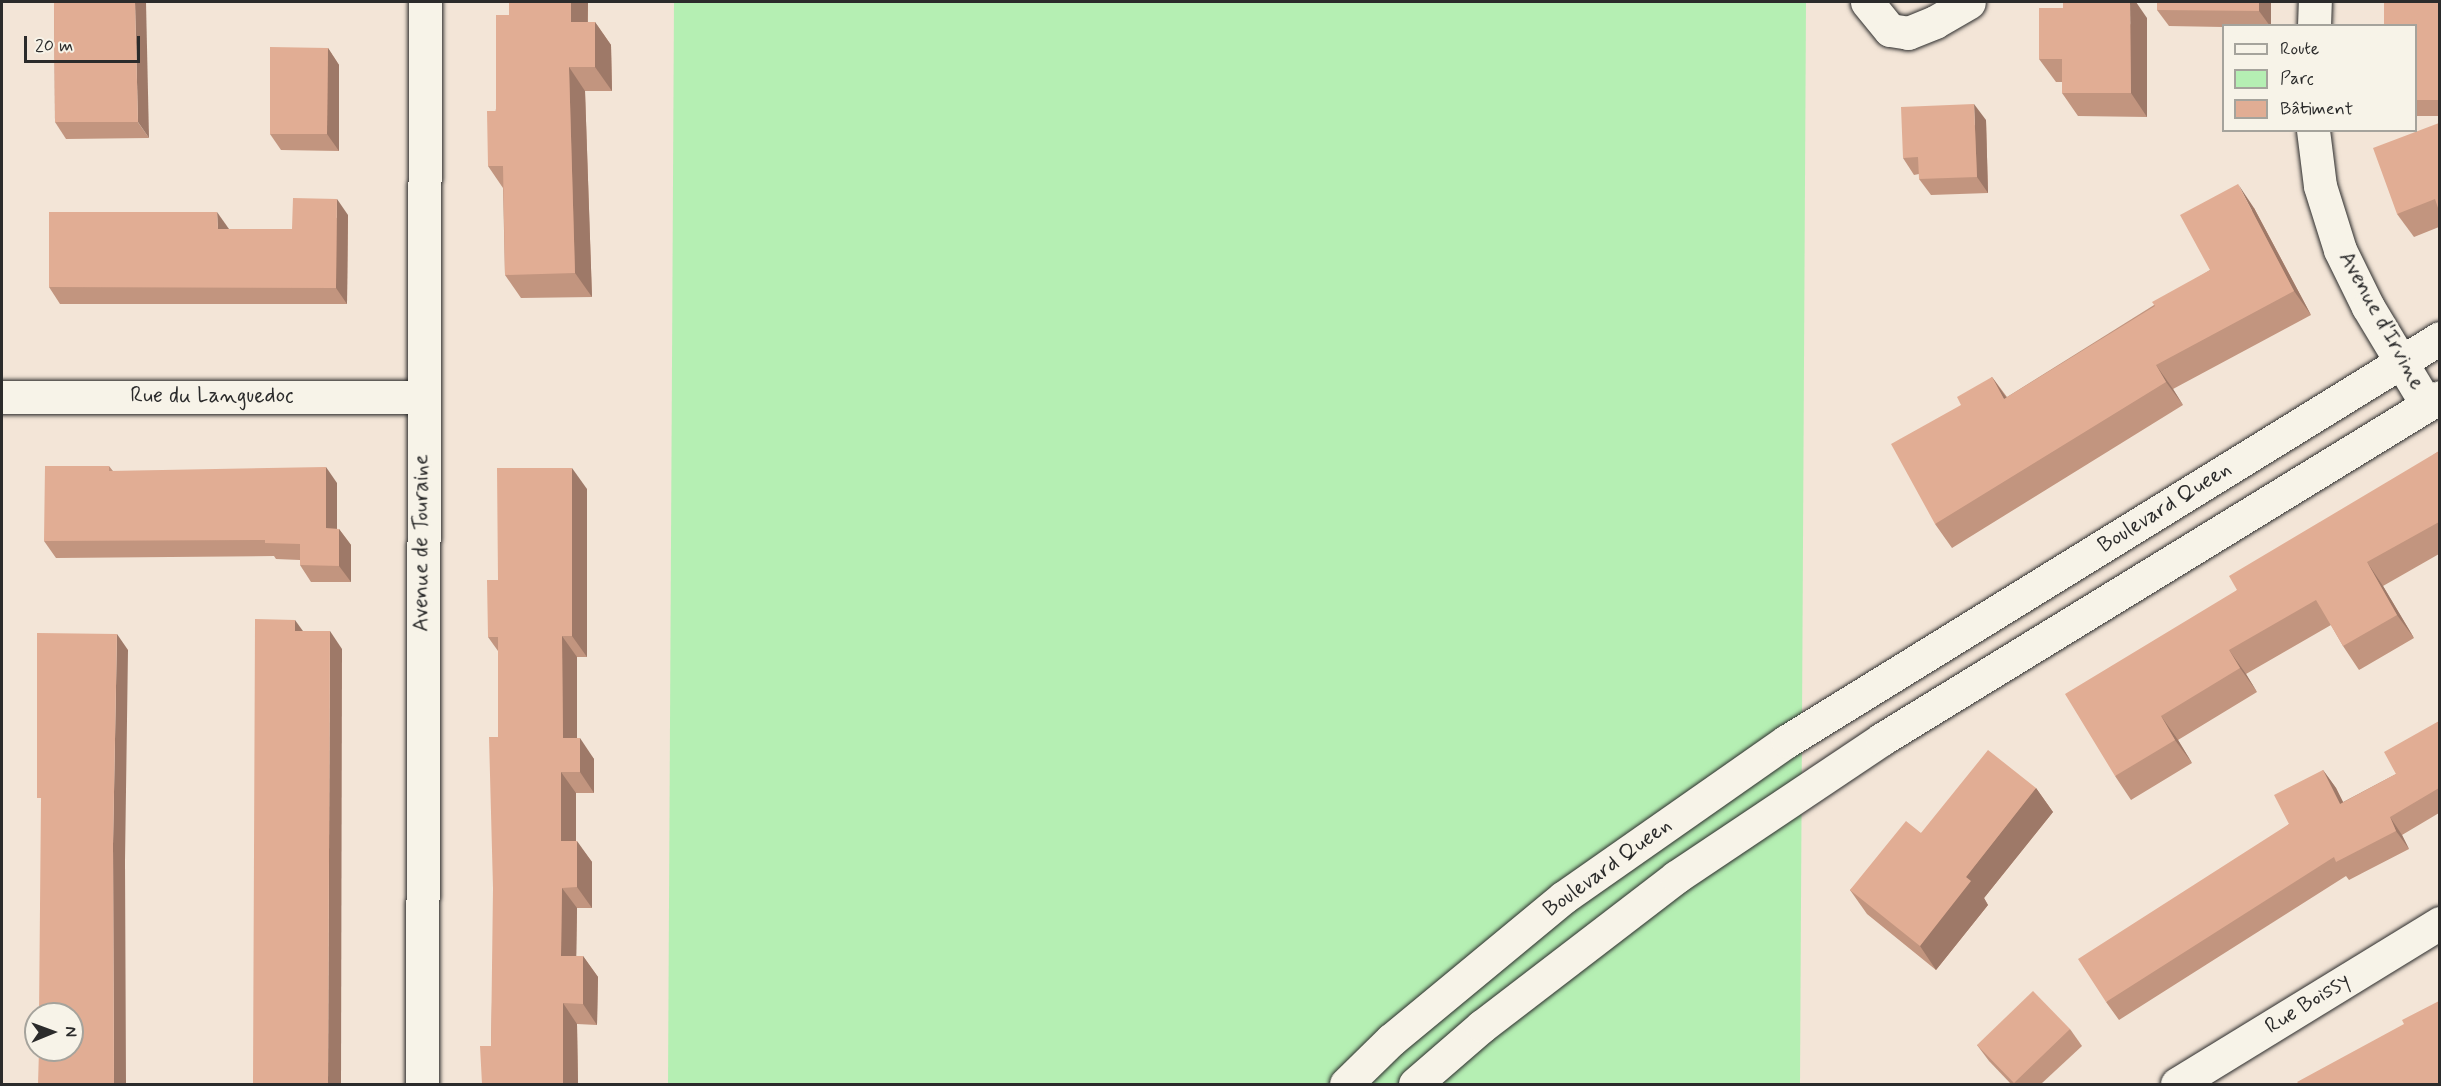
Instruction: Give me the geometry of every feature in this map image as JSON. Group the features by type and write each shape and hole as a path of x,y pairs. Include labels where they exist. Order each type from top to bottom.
{"street":[{"name":"Avenue de Touraine","path":"422,1084 422,397 426,2"},
{"path":"1868,2 1890,30 1908,33 1935,22 1969,2"},
{"path":"2314,24 2315,2"},
{"name":"Avenue d'Irvine","path":"2313,132 2320,186 2340,250 2400,363 2433,401"},
{"name":"Boulevard Queen","path":"1346,1084 1391,1040 1564,897 1787,741 2439,338"},
{"name":"Rue du Languedoc","path":"2,397 422,397"},
{"path":"1415,1084 1482,1026 1676,877 1918,718 2433,401"},
{"path":"1889,677 1918,718"},
{"name":"Rue Boissy","path":"2177,1084 2439,923"}],"green space":[{"path":"674,2 1806,2 1800,1084 668,1084"}],"building":[{"path":"54,2 135,2 138,122 55,122"},
{"path":"509,2 571,2 571,22 595,22 595,67 569,67 575,273 505,275 503,166 488,166 487,111 496,111 496,15 509,15"},
{"path":"2063,2 2130,2 2131,93 2062,93 2062,59 2039,59 2039,8 2063,8"},
{"path":"2157,2 2259,2 2259,11 2157,10"},
{"path":"2384,2 2439,2 2439,100 2417,100 2417,24 2384,24"},
{"path":"270,47 328,48 327,134 270,134"},
{"path":"1974,104 1977,177 1919,179 1918,157 1903,158 1901,107"},
{"path":"2439,123 2439,211 2435,199 2397,214 2373,148"},
{"path":"2238,184 2294,291 2156,365 2166,382 1935,524 1891,444 1961,405 1957,397 1992,377 2004,399 2155,306 2152,302 2210,270 2180,215"},
{"path":"293,198 337,199 336,288 49,287 49,212 217,212 218,229 292,229"},
{"path":"2439,451 2439,522 2367,562 2397,615 2343,646 2316,600 2229,650 2240,668 2161,716 2175,740 2115,776 2065,694 2237,590 2229,576"},
{"path":"45,466 109,466 109,471 326,467 326,528 339,529 339,566 300,565 300,544 265,543 265,540 44,541"},
{"path":"497,468 572,468 572,636 562,636 563,738 580,738 580,772 561,772 561,841 577,841 577,887 562,888 561,956 583,956 583,1004 563,1003 563,1084 482,1084 480,1046 491,1046 493,888 489,737 498,737 498,637 488,637 487,580 498,580"},
{"path":"255,619 295,620 295,631 330,631 328,1084 253,1084"},
{"path":"37,633 117,634 113,845 114,1084 38,1084 39,1062 84,1062 84,1002 39,1002 41,798 37,798"},
{"path":"2439,721 2439,788 2390,817 2396,831 2336,862 2334,857 2106,1002 2078,959 2289,824 2274,795 2323,770 2340,804 2396,774 2384,752"},
{"path":"1988,750 2036,788 1966,877 1971,881 1920,946 1850,890 1906,821 1921,833"},
{"path":"2033,991 2070,1029 2014,1083 1977,1045"},
{"path":"2439,1001 2439,1084 2299,1084 2297,1082 2404,1024 2402,1020"}]}
